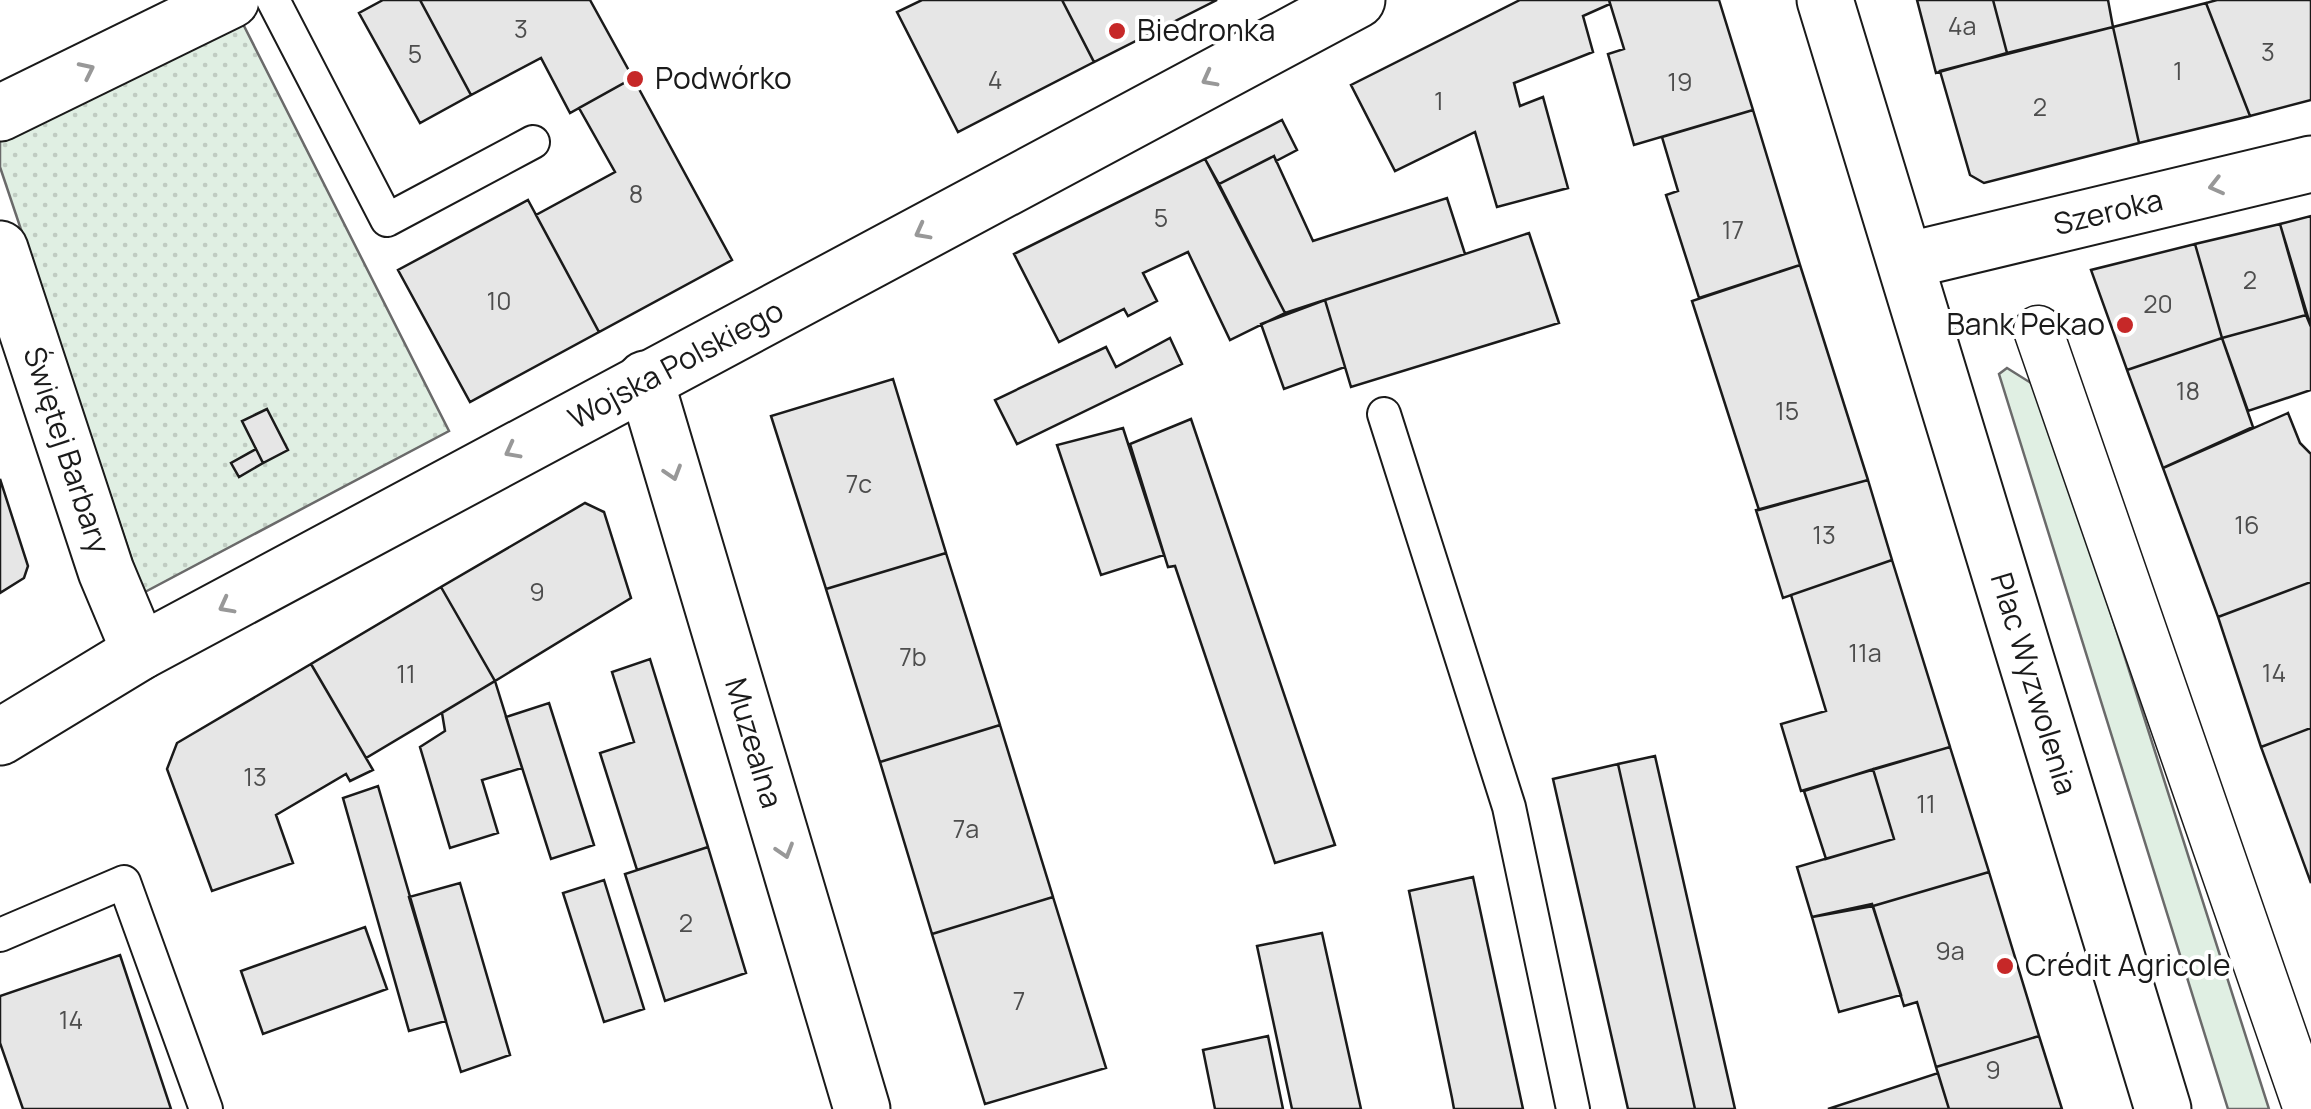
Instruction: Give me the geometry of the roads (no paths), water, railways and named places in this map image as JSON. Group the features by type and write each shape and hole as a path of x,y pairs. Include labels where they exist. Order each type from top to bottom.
{"street":[{"path":"0,114 231,0"},
{"name":"Wojska Polskiego","path":"0,737 140,652 1356,0"},
{"name":"Plac Wyzwolenia","path":"1825,0 2163,1109"},
{"name":"Szeroka","path":"1906,261 2311,164"},
{"name":"Świętej Barbary","path":"0,249 106,571 140,652"},
{"path":"2038,330 2308,1109"},
{"name":"Muzealna","path":"646,379 862,1109"}],"lane":[{"path":"273,0 387,220 533,142"},
{"path":"1384,414 1508,807 1573,1109"},
{"path":"0,935 124,882 206,1109"}],"place":[{"name":"Biedronka","path":"1117,31"},
{"name":"Podwórko","path":"635,79"},
{"name":"Bank Pekao","path":"2125,325"},
{"name":"Crédit Agricole","path":"2005,966"}]}
